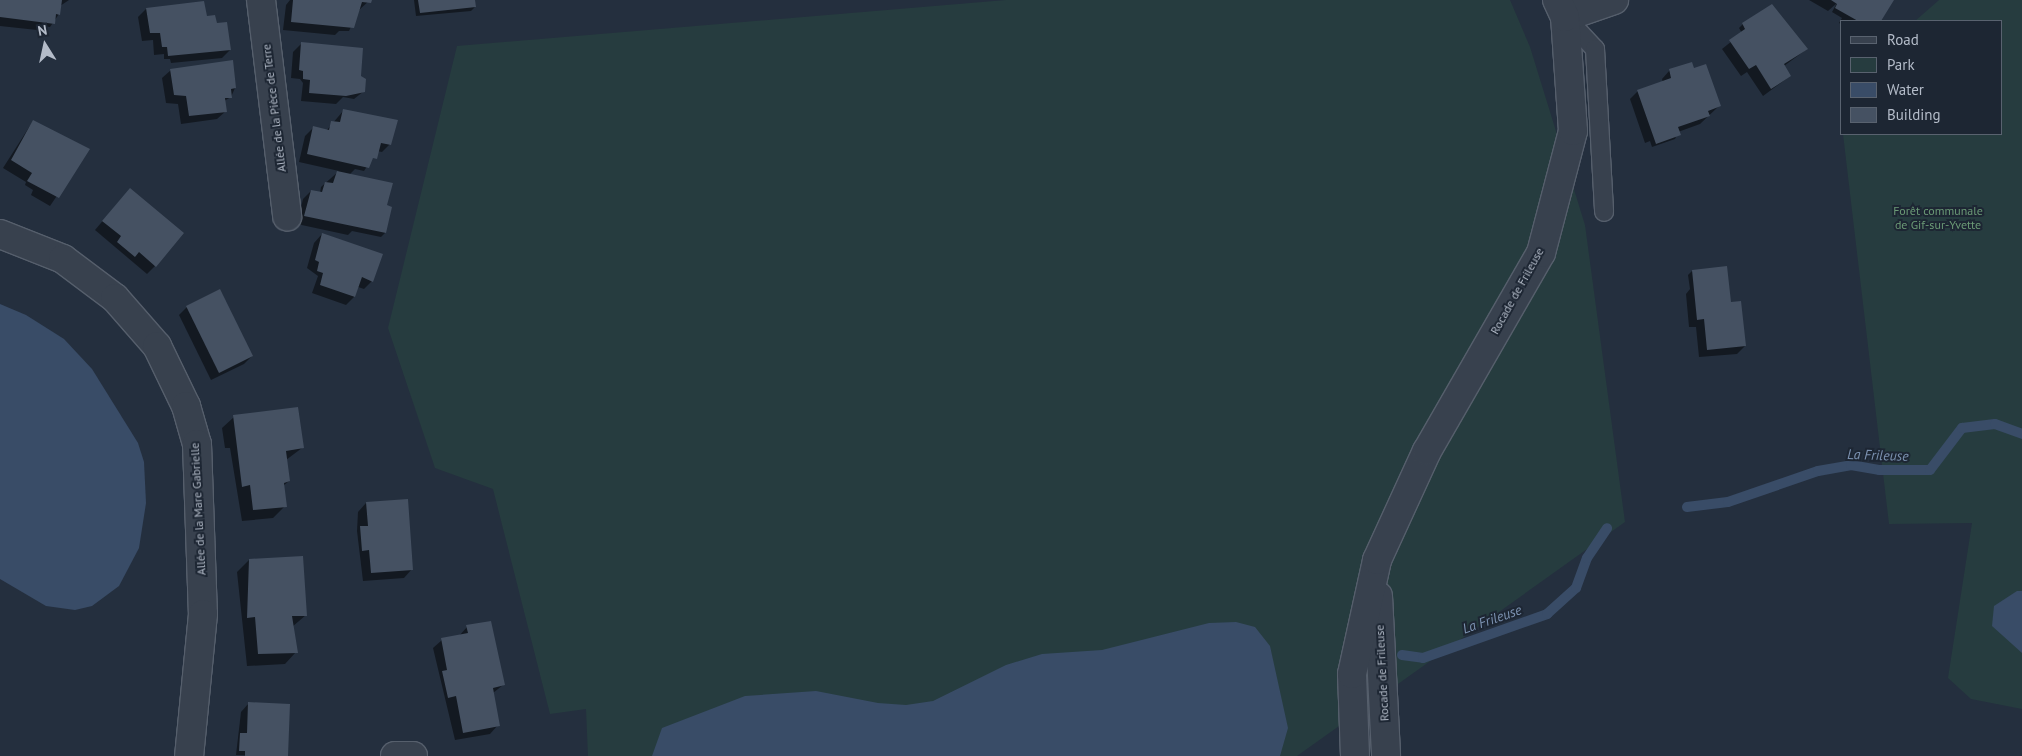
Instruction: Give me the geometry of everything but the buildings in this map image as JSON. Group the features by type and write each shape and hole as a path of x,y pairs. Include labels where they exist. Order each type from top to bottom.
{"street":[{"name":"Allée de la Pièce de Terre","path":"261,0 287,216"},
{"path":"1561,8 1614,0"},
{"name":"Rocade de Frileuse","path":"1356,756 1352,674 1376,560 1427,451 1541,253 1573,131 1561,8"},
{"name":"Allée de la Mare Gabrielle","path":"0,234 63,259 115,298 157,346 186,406 197,444 203,614 189,756"},
{"name":"Rocade de Frileuse","path":"1376,560 1386,756"},
{"path":"395,756 413,756"}],"lane":[{"path":"1561,8 1595,49 1604,212"}],"green space":[{"path":"1006,0 1510,0 1530,47 1585,225 1625,522 1297,756 588,756 586,709 550,714 493,489 435,468 388,328 457,46"},
{"name":"Forêt communale de Gif-sur-Yvette","path":"1939,0 2022,0 2022,709 1971,699 1948,678 1972,523 1889,524 1843,135 2002,135 2002,20 1916,20"}],"water":[{"path":"0,304 26,315 64,339 92,369 138,443 144,462 146,503 139,548 119,586 92,606 75,610 46,606 0,579"},
{"path":"2017,591 2022,591 2022,653 1992,626 1994,606"},
{"path":"1236,622 1255,627 1270,646 1288,728 1280,756 652,756 662,728 745,696 816,691 878,703 906,705 933,701 1006,665 1042,654 1102,650 1209,623"}],"waterway":[{"name":"La Frileuse","path":"1687,507 1728,502 1818,471 1851,465 1879,470 1930,470 1962,428 1995,424 2022,434"},
{"name":"La Frileuse","path":"1402,655 1423,658 1547,614 1576,588 1587,558 1607,528"}]}
